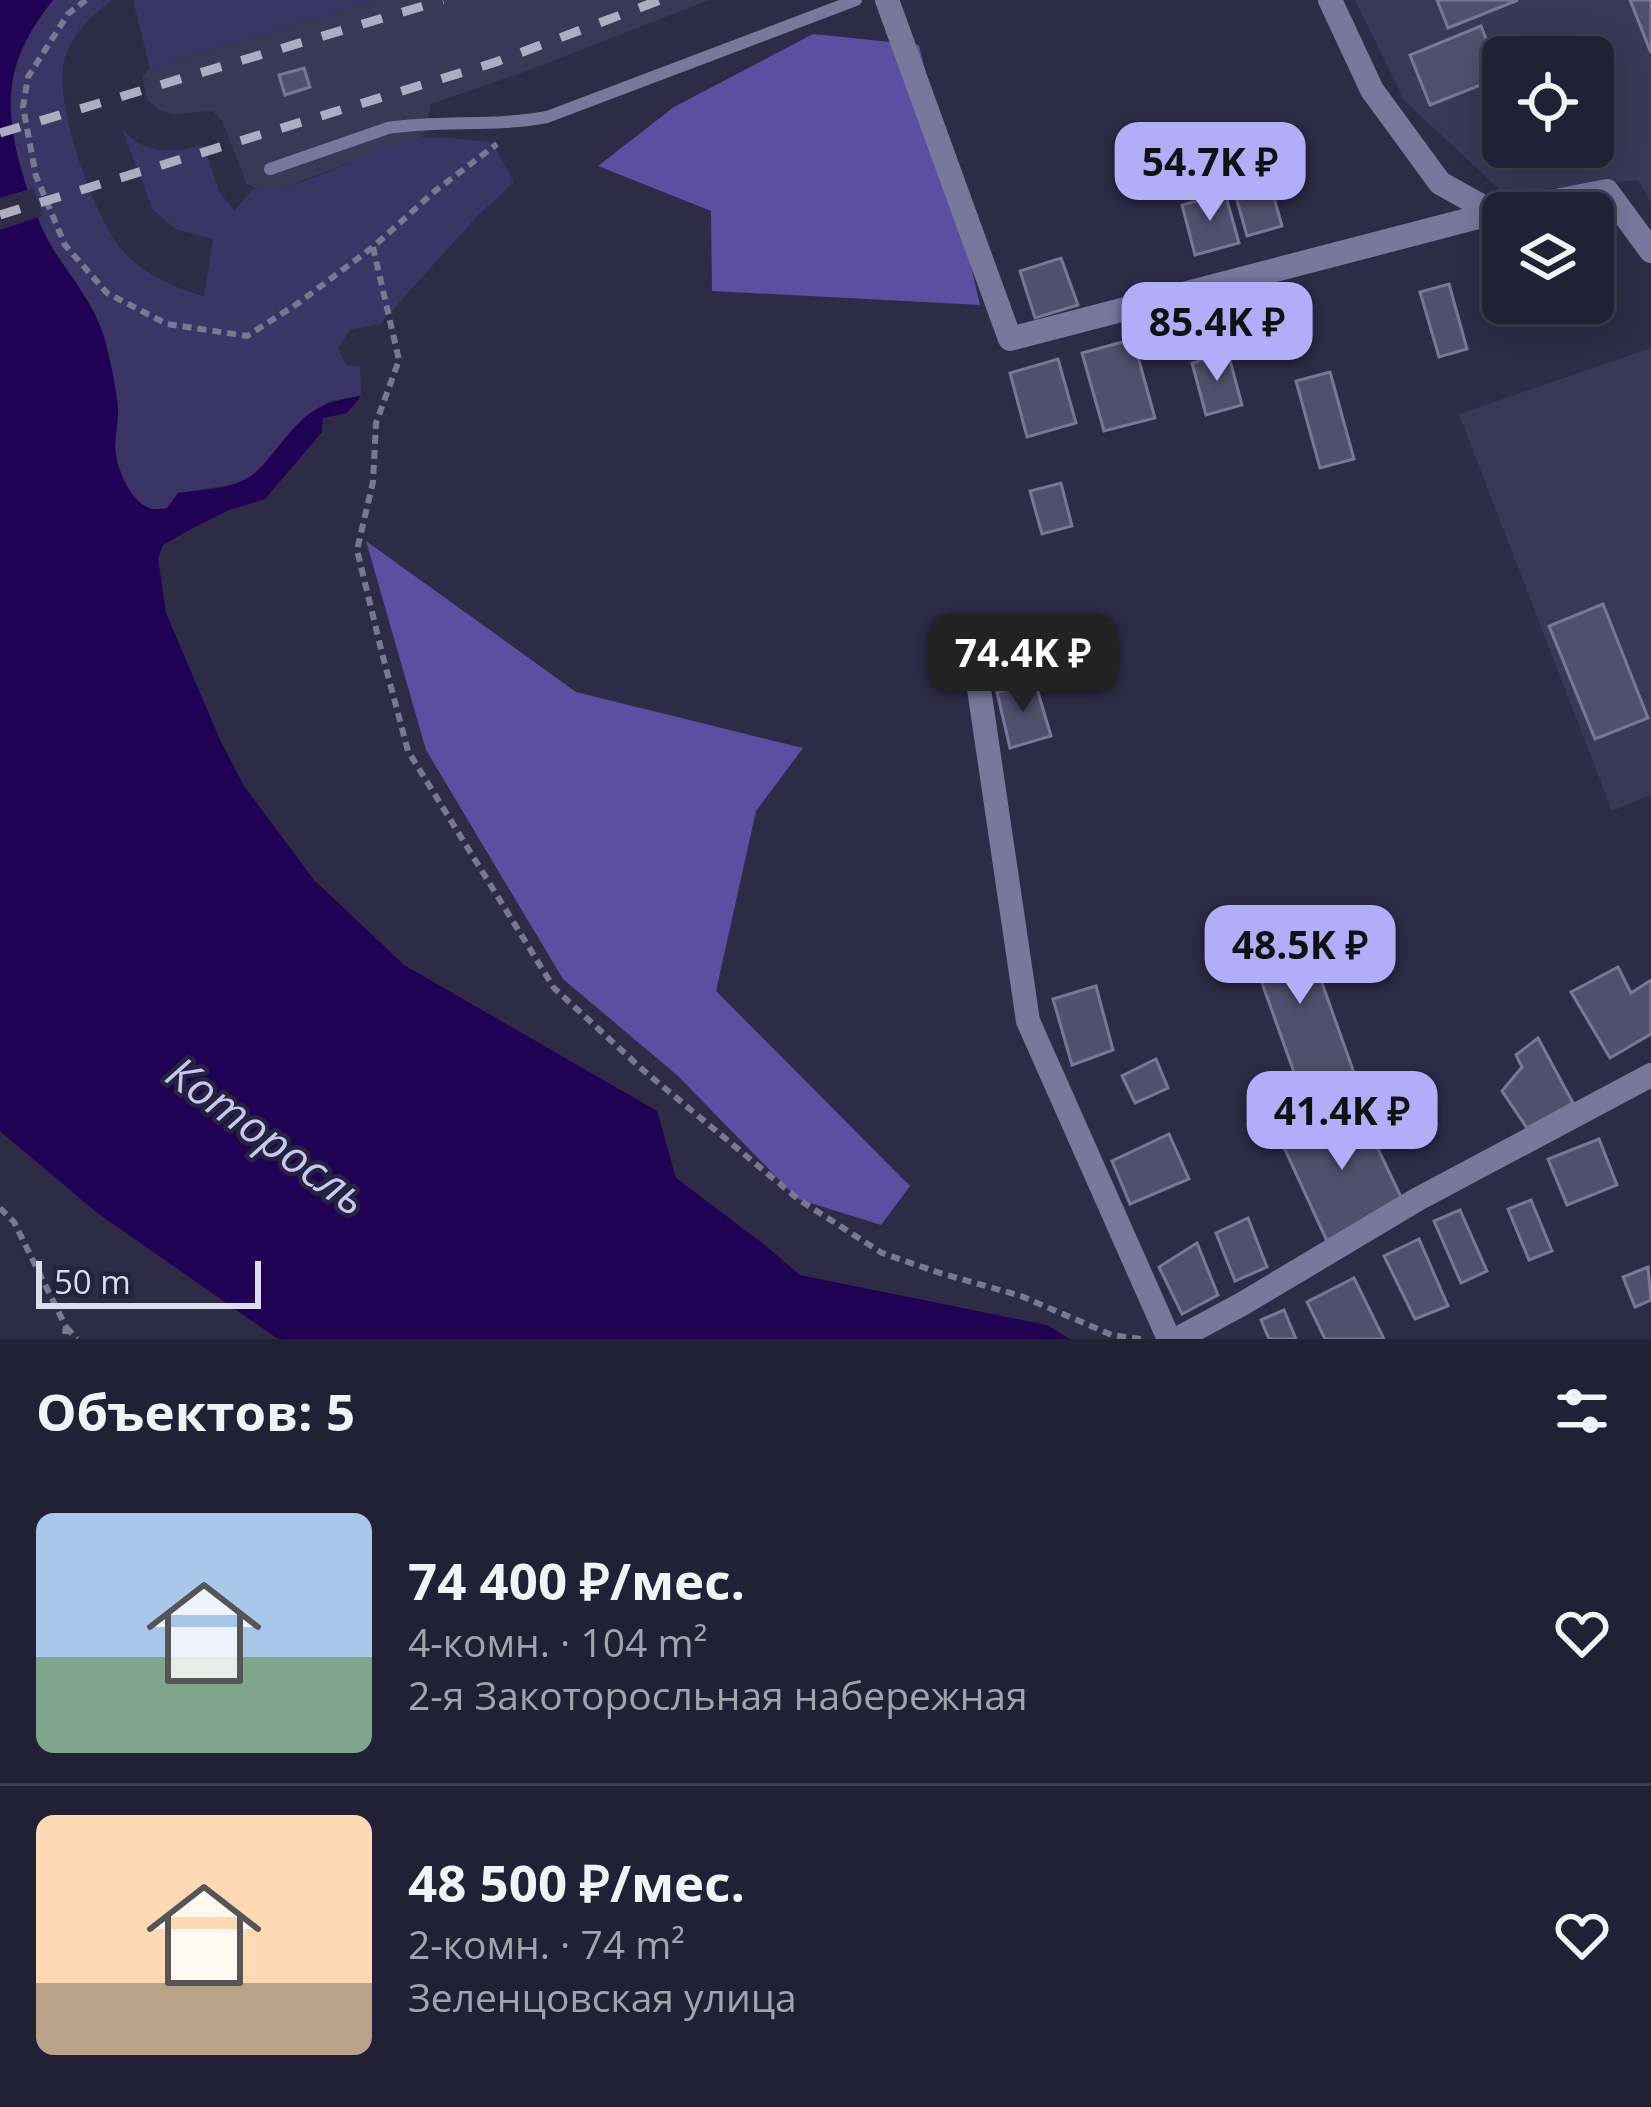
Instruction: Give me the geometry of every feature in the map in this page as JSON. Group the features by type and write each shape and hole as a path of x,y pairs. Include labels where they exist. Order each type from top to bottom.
{"street":[{"path":"886,0 1010,339 1482,216"},
{"path":"1330,0 1372,90 1440,183 1482,206"},
{"path":"1614,200 1651,250"},
{"path":"978,682 1028,1021 1173,1339 1242,1304 1418,1199 1651,1075"}],"lane":[{"path":"270,169 388,128 527,121 856,0"}],"path":[{"path":"86,0 68,14 28,77 23,107 36,176 65,245 107,293 167,324 247,336 373,247 435,191 527,121"},
{"path":"373,247 398,360 376,423 373,482 357,550 382,653 408,751 554,988 643,1070 798,1198 882,1253 1021,1296 1112,1335 1144,1339"},
{"path":"0,1208 14,1222 66,1327 77,1339"},
{"path":"64,1339 66,1327"}],"shaded area":[{"path":"53,0 112,0 84,25 65,57 62,76 70,128 100,213 123,251 160,280 182,289 204,296 213,239 176,229 153,210 122,129 140,144 160,150 203,145 219,191 234,211 253,189 286,187 417,138 492,142 514,182 380,324 350,330 338,348 346,365 360,366 361,396 329,401 251,476 234,484 179,493 168,508 143,505 123,478 115,450 117,401 104,337 43,231 16,148 11,103 17,62"},
{"path":"133,0 376,0 150,68"},
{"path":"376,0 709,0 431,104 423,137 278,190 260,191 247,184 222,121 213,111 174,114 148,100 142,77 150,68"},
{"path":"1355,0 1651,0 1651,203 1638,180 1502,192 1404,100"},
{"path":"813,34 919,45 980,305 712,291 711,211 598,166 674,107"},
{"path":"1651,348 1651,795 1612,811 1459,414"},
{"path":"366,541 576,692 803,748 756,811 716,991 910,1186 881,1225 798,1199 678,1076 563,979 426,750"}],"water":[{"name":"Которосль","path":"0,0 53,0 17,62 12,124 39,222 104,337 118,409 116,455 131,493 151,509 167,508 178,493 243,481 313,412 361,396 347,413 323,418 322,432 265,499 191,529 163,545 158,558 166,613 221,742 244,786 314,880 404,965 657,1111 676,1178 800,1275 1047,1325 1070,1339 278,1339 96,1212 0,1131"}],"pier":[{"path":"33,188 43,216 0,230 0,198"}],"building":[{"path":"1437,0 1518,0 1448,28"},
{"path":"1630,0 1651,0 1651,53"},
{"path":"1481,26 1485,36 1482,84 1430,105 1410,55"},
{"path":"304,68 310,87 285,95 279,75"},
{"path":"1262,155 1282,226 1247,236 1227,165"},
{"path":"1225,193 1239,243 1195,255 1182,205"},
{"path":"1061,258 1078,305 1035,318 1020,271"},
{"path":"1449,284 1467,349 1439,357 1420,292"},
{"path":"1133,339 1155,418 1104,431 1082,353"},
{"path":"1228,353 1242,405 1206,415 1192,363"},
{"path":"1058,359 1076,423 1027,437 1010,373"},
{"path":"1330,372 1354,459 1320,468 1296,381"},
{"path":"1061,483 1072,526 1042,534 1030,491"},
{"path":"1603,604 1648,718 1595,739 1549,626"},
{"path":"1035,682 1051,736 1010,748 997,692"},
{"path":"1296,910 1358,1084 1305,1103 1243,930"},
{"path":"1618,967 1631,993 1651,980 1651,1034 1610,1058 1571,992"},
{"path":"1096,986 1113,1050 1072,1065 1053,999"},
{"path":"1538,1038 1573,1103 1527,1128 1502,1091 1522,1067 1516,1055"},
{"path":"1156,1059 1168,1088 1135,1103 1122,1076"},
{"path":"1359,1109 1401,1197 1327,1241 1282,1143"},
{"path":"1169,1134 1189,1179 1130,1204 1112,1161"},
{"path":"1599,1139 1617,1185 1567,1205 1548,1159"},
{"path":"1531,1200 1552,1251 1529,1260 1508,1209"},
{"path":"1460,1210 1487,1271 1461,1283 1434,1221"},
{"path":"1248,1218 1267,1267 1235,1281 1216,1233"},
{"path":"1419,1239 1448,1306 1415,1319 1384,1256"},
{"path":"1197,1243 1218,1295 1182,1314 1159,1267"},
{"path":"1648,1267 1651,1300 1635,1307 1623,1277"},
{"path":"1354,1278 1384,1339 1325,1339 1307,1302"},
{"path":"1284,1310 1296,1339 1269,1339 1261,1320"}],"railway":[{"path":"0,133 443,0"},
{"path":"0,215 496,62 660,0"}]}
